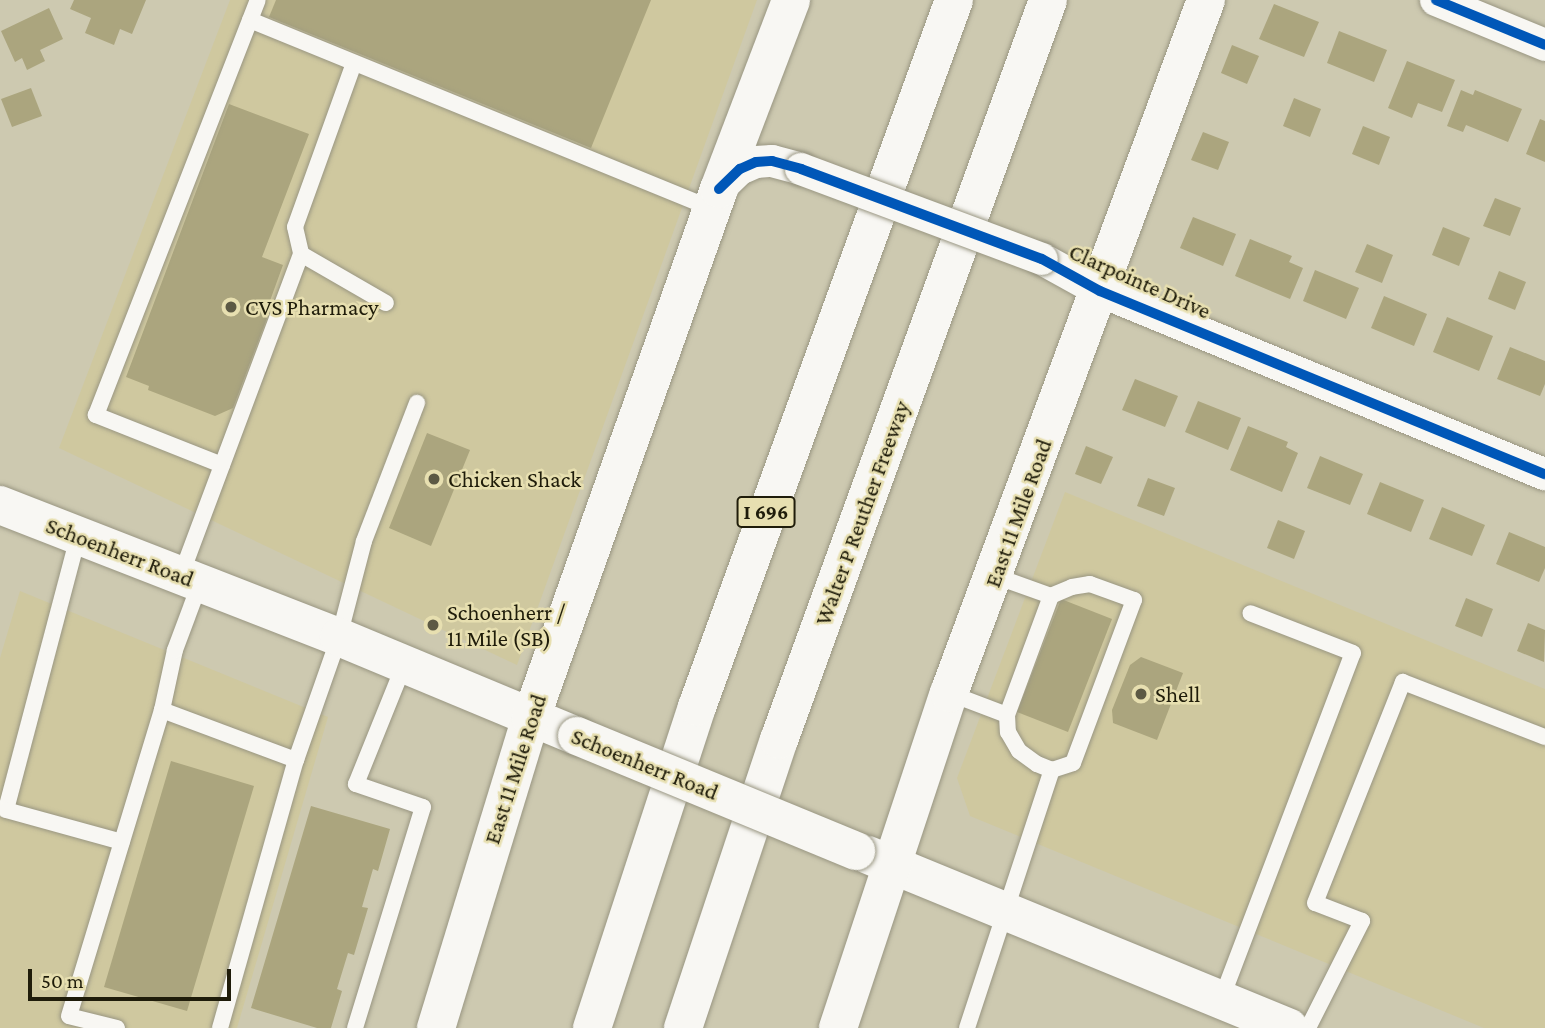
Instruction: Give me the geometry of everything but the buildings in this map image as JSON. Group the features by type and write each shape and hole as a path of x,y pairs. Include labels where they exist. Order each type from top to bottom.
{"main road":[{"name":"I 696","path":"593,1028 701,694 954,0"},
{"name":"Walter P Reuther Freeway","path":"683,1028 775,752 1048,0"},
{"name":"East 11 Mile Road","path":"838,1028 949,693 995,576 1206,0"},
{"name":"East 11 Mile Road","path":"436,1028 531,718 715,199 789,1"},
{"name":"Schoenherr Road","path":"0,505 340,637 531,718 891,863 1239,1013 1289,1028"}],"street":[{"path":"1436,0 1545,45"},
{"name":"Clarpointe Drive","path":"715,199 740,169 756,162 772,161 801,169 1042,259 1100,291 1545,474"}],"lane":[{"path":"222,465 96,415 258,0"},
{"path":"250,20 354,63 715,199"},
{"path":"117,1028 69,1016 162,710 190,579 222,465 302,254 295,227 354,63"},
{"path":"302,254 386,303"},
{"path":"220,1028 296,760 340,637 364,541 417,404"},
{"path":"78,537 5,810 122,842"},
{"path":"995,576 1051,596 1090,584 1134,600 1073,763 1052,770 1037,764 1019,751 1008,732 1007,715 1051,596"},
{"path":"1239,1013 1353,653 1250,613"},
{"path":"355,1028 423,807 356,784 404,665"},
{"path":"1308,1028 1362,921 1315,903 1403,682 1545,737"},
{"path":"949,693 1007,715"},
{"path":"162,710 296,760"},
{"path":"967,1028 1052,770"}],"shaded area":[{"path":"230,0 757,0 517,665 59,448"},
{"path":"1065,492 1545,689 1545,1028 1484,1028 970,816 957,778"},
{"path":"20,591 328,717 237,1028 0,1028 0,658"}],"cycle path":[{"path":"1436,0 1545,45"},
{"path":"719,189 740,169 756,162 772,161 801,169 1042,259 1100,291 1545,474"}],"place":[{"name":"CVS Pharmacy","path":"231,307"},
{"name":"Chicken Shack","path":"434,479"},
{"name":"Schoenherr / 11 Mile (SB)","path":"433,625"},
{"name":"Shell","path":"1141,694"}]}
